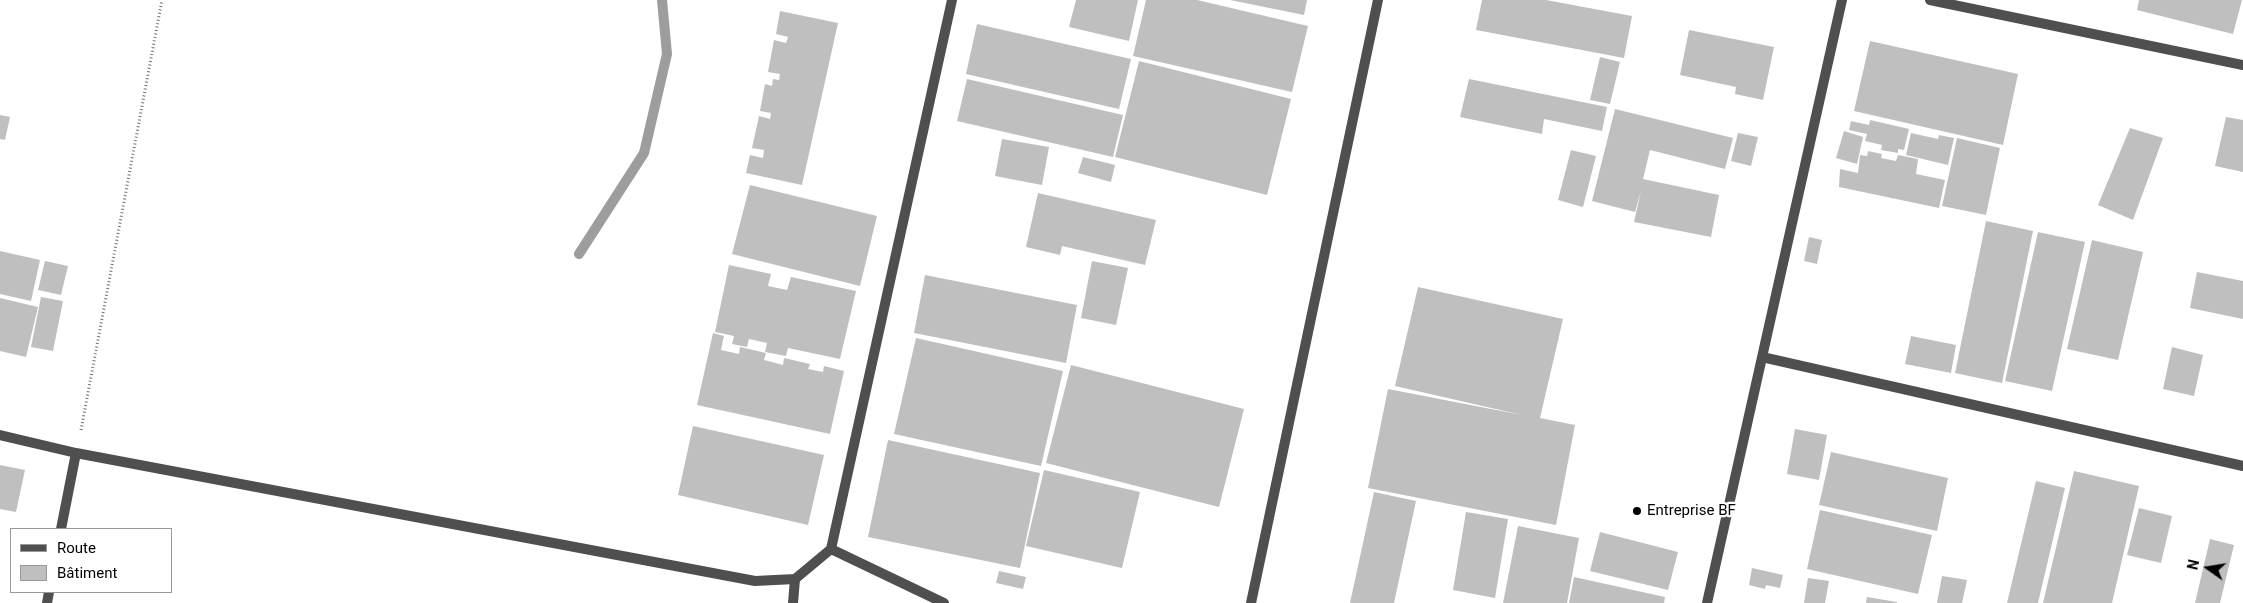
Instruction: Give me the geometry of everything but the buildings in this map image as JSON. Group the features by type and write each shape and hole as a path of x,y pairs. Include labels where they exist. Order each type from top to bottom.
{"street":[{"path":"0,435 76,453 755,581 795,578 831,549 952,0"},
{"path":"1251,603 1378,0"},
{"path":"1707,603 1842,0"},
{"path":"1930,0 2243,65"},
{"path":"1762,357 2243,466"},
{"path":"61,528 76,453"},
{"path":"831,549 944,603"},
{"path":"793,603 795,578"}],"path":[{"path":"76,453 162,0"}],"waterway":[{"path":"579,254 644,153 667,54 662,0"}],"place":[{"name":"Entreprise BF","path":"1637,511"}]}
